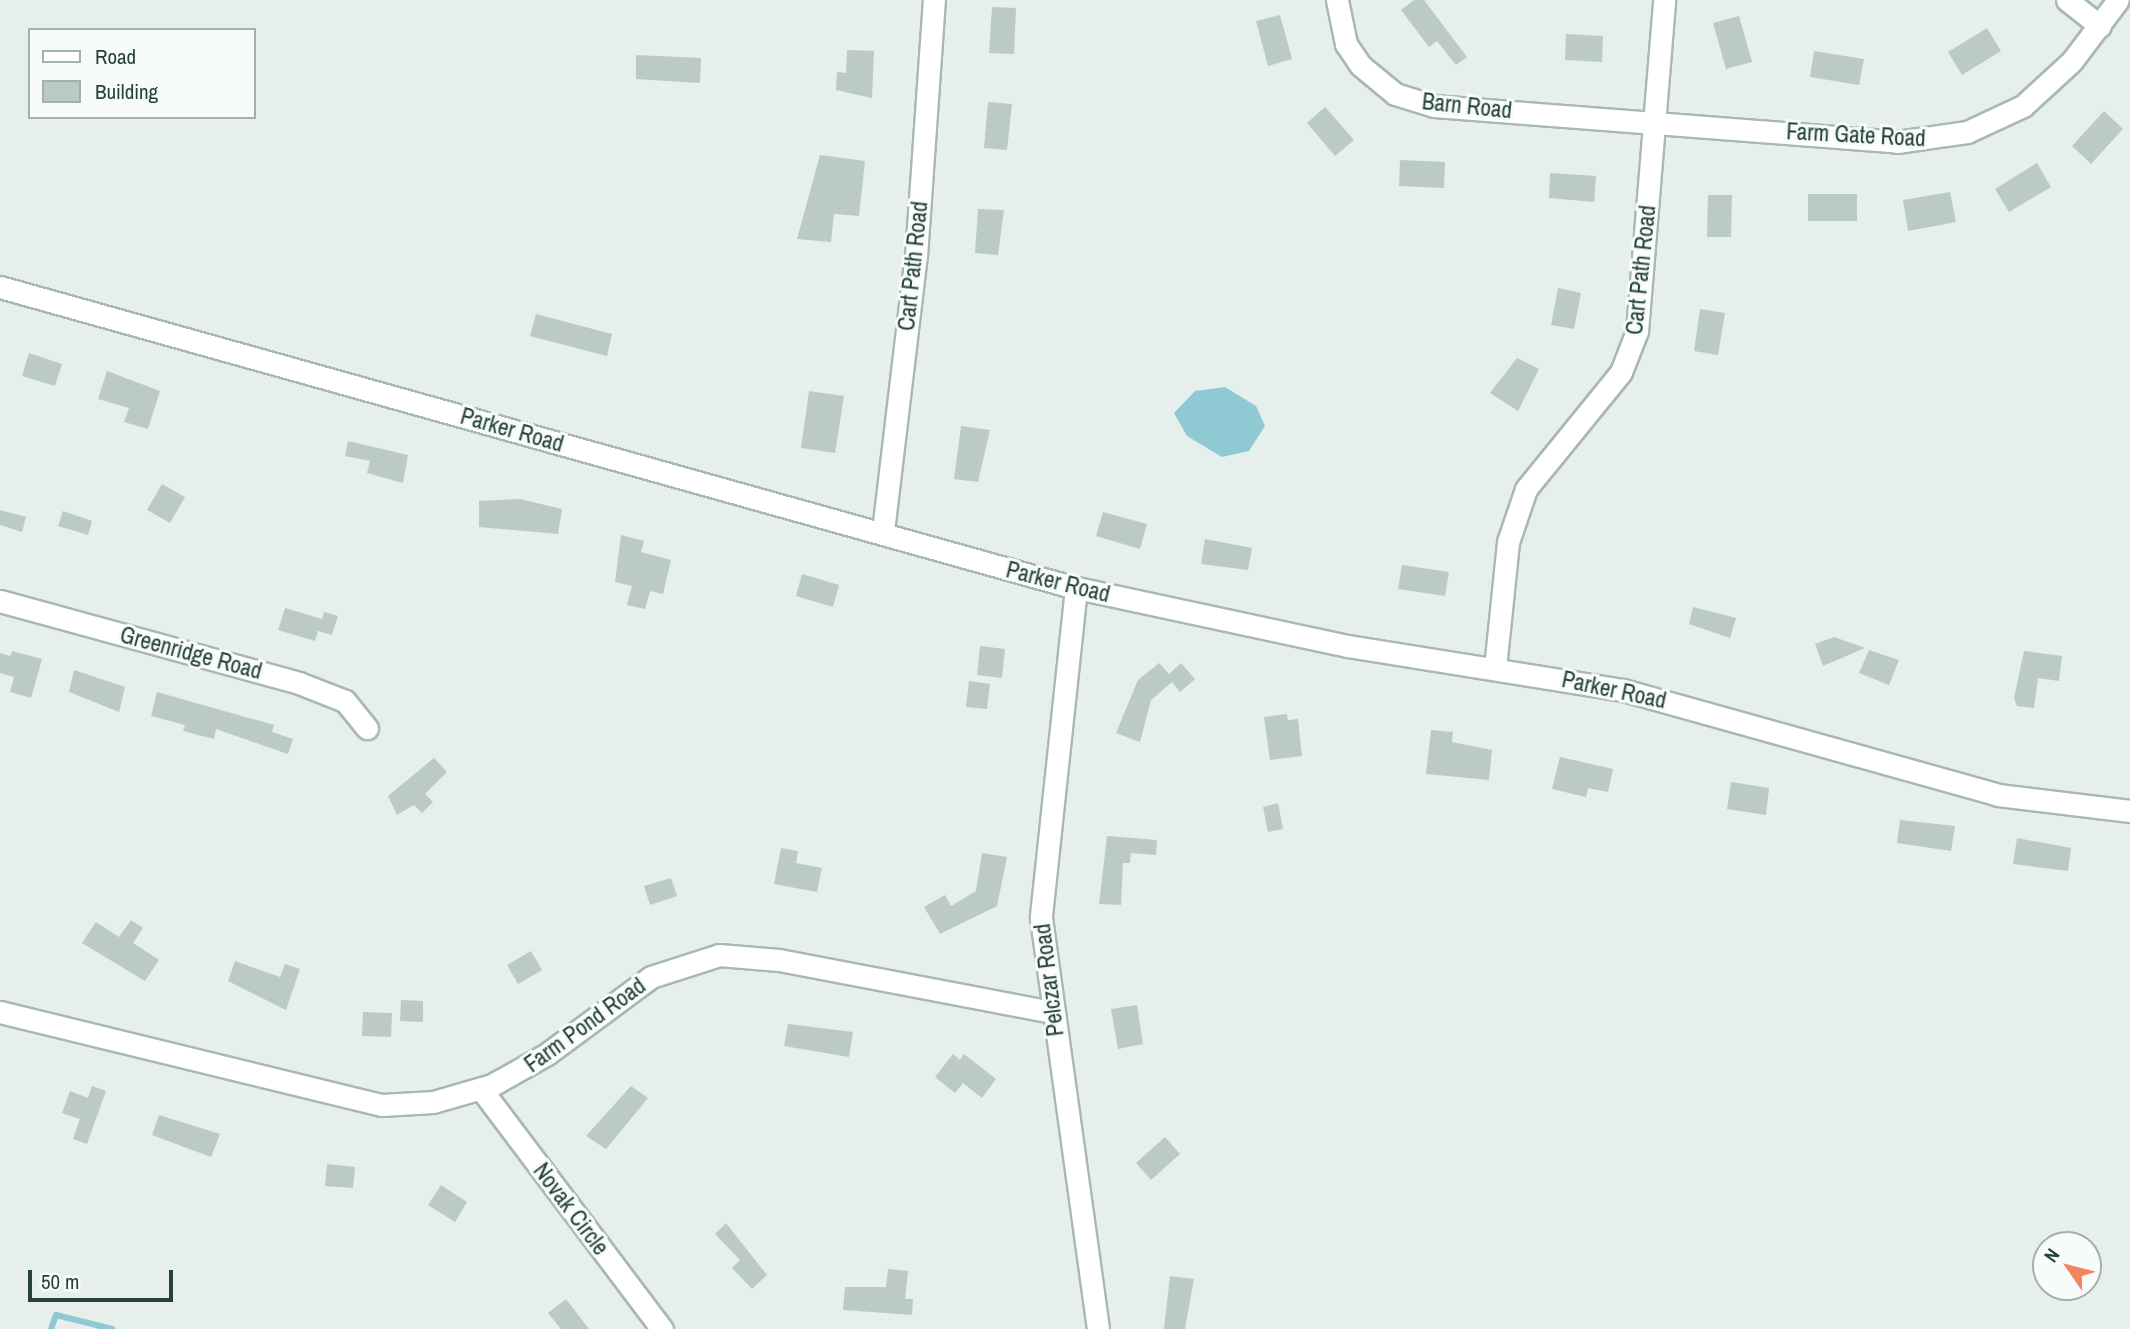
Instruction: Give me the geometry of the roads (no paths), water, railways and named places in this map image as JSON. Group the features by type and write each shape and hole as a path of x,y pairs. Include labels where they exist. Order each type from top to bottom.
{"street":[{"name":"Cart Path Road","path":"883,531 919,227 934,0"},
{"name":"Barn Road","path":"1337,0 1346,44 1395,94 1434,106 1655,120"},
{"name":"Cart Path Road","path":"1494,668 1508,542 1526,489 1632,352 1641,308 1664,0"},
{"path":"2067,0 2100,26"},
{"name":"Farm Gate Road","path":"1655,120 1870,141 1947,138 2023,106 2100,26 2118,0"},
{"name":"Parker Road","path":"0,287 883,531 1076,588 1228,624 1659,698 1998,795 2130,811"},
{"name":"Pelczar Road","path":"1076,588 1042,904 1052,1012 1098,1329"},
{"name":"Greenridge Road","path":"0,601 299,683 345,701 367,728"},
{"name":"Farm Pond Road","path":"0,1012 356,1102 433,1102 481,1089 547,1055 651,976 719,955 779,960 1052,1012"},
{"name":"Novak Circle","path":"481,1089 662,1329"}],"water":[{"path":"1225,387 1256,406 1265,426 1249,451 1222,457 1187,436 1174,413 1195,391"}],"waterway":[{"path":"51,1329 56,1315 112,1329"}]}
